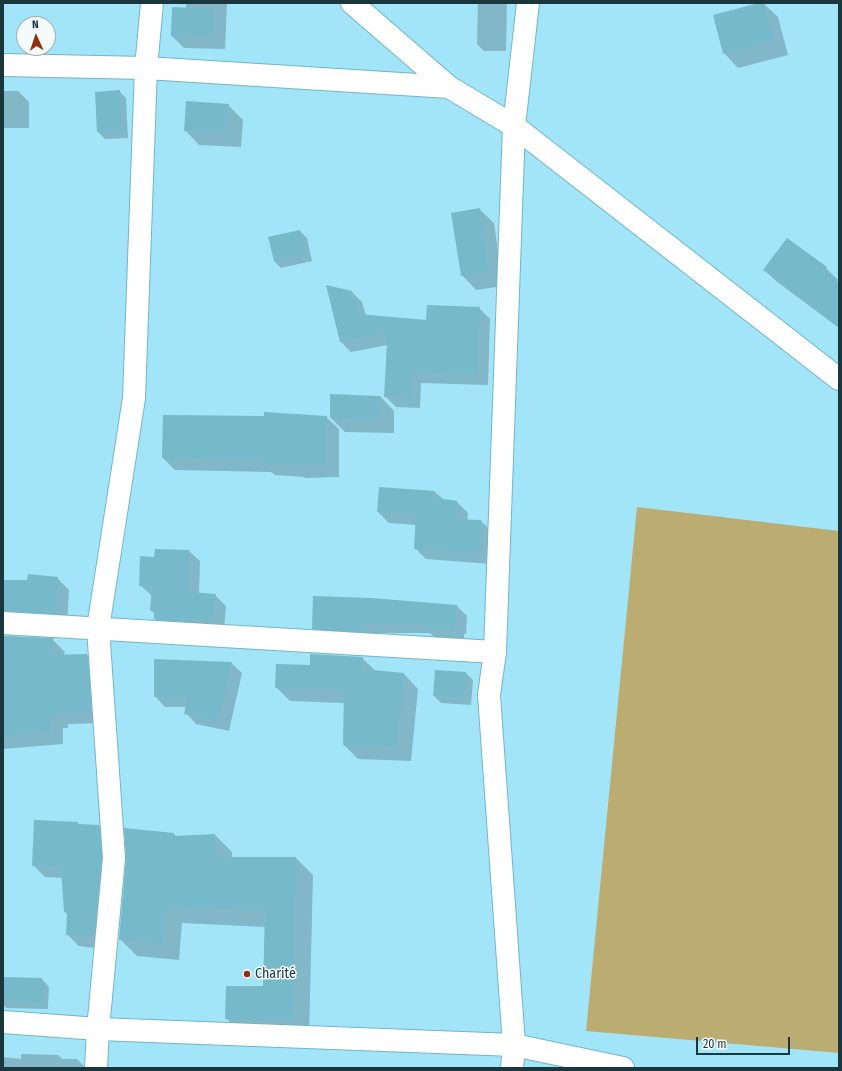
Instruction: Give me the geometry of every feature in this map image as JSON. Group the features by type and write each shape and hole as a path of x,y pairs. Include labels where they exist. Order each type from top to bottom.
{"street":[{"path":"96,1068 98,1029 114,858 98,628 134,398 146,68 152,3"},
{"path":"352,3 449,86 514,126 839,380"},
{"path":"512,1068 514,1045 489,695 495,652 514,126 528,3"},
{"path":"3,65 146,68 449,86"},
{"path":"3,623 495,652"},
{"path":"3,1022 98,1029 514,1045 623,1068"}],"shaded area":[{"path":"637,507 839,531 839,1053 586,1031"}],"building":[{"path":"764,3 774,41 723,54 713,15"},
{"path":"172,7 215,9 213,38 171,36"},
{"path":"120,90 122,131 97,132 95,92"},
{"path":"186,101 229,104 227,134 184,131"},
{"path":"480,208 489,272 461,276 451,213"},
{"path":"300,230 306,254 274,261 268,237"},
{"path":"787,238 827,267 824,271 839,283 839,326 763,270"},
{"path":"326,285 352,291 359,314 426,320 427,305 480,307 478,375 411,372 410,398 384,397 387,342 385,342 386,333 340,342"},
{"path":"330,394 380,396 380,420 330,418"},
{"path":"264,412 327,416 327,465 292,466 261,463 261,460 162,458 163,415 264,416"},
{"path":"379,487 435,491 429,497 457,501 455,519 481,520 480,553 414,549 416,512 413,515 377,512"},
{"path":"155,549 189,550 189,592 216,594 213,619 184,621 154,619 154,611 150,611 152,586 139,586 140,556 154,557"},
{"path":"28,574 58,577 55,614 3,611 3,580 27,580"},
{"path":"313,596 371,598 457,605 456,624 454,624 454,630 423,627 423,624 365,624 364,632 312,629"},
{"path":"3,636 53,638 51,655 87,654 91,711 56,713 56,716 51,717 51,733 3,736"},
{"path":"310,654 363,657 362,669 404,673 397,747 343,745 344,690 275,688 276,664 310,665"},
{"path":"154,659 232,662 219,721 184,714 188,697 154,697"},
{"path":"435,670 466,672 464,699 433,696"},
{"path":"34,820 78,822 78,824 99,825 101,858 94,937 66,935 67,912 64,912 61,867 32,866"},
{"path":"124,828 174,833 174,836 215,834 217,857 296,857 293,1020 225,1019 226,986 263,986 265,911 165,907 163,944 119,940 126,859"},
{"path":"3,977 42,978 42,1003 3,1001"}],"place":[{"name":"Charité","path":"247,974"}]}
